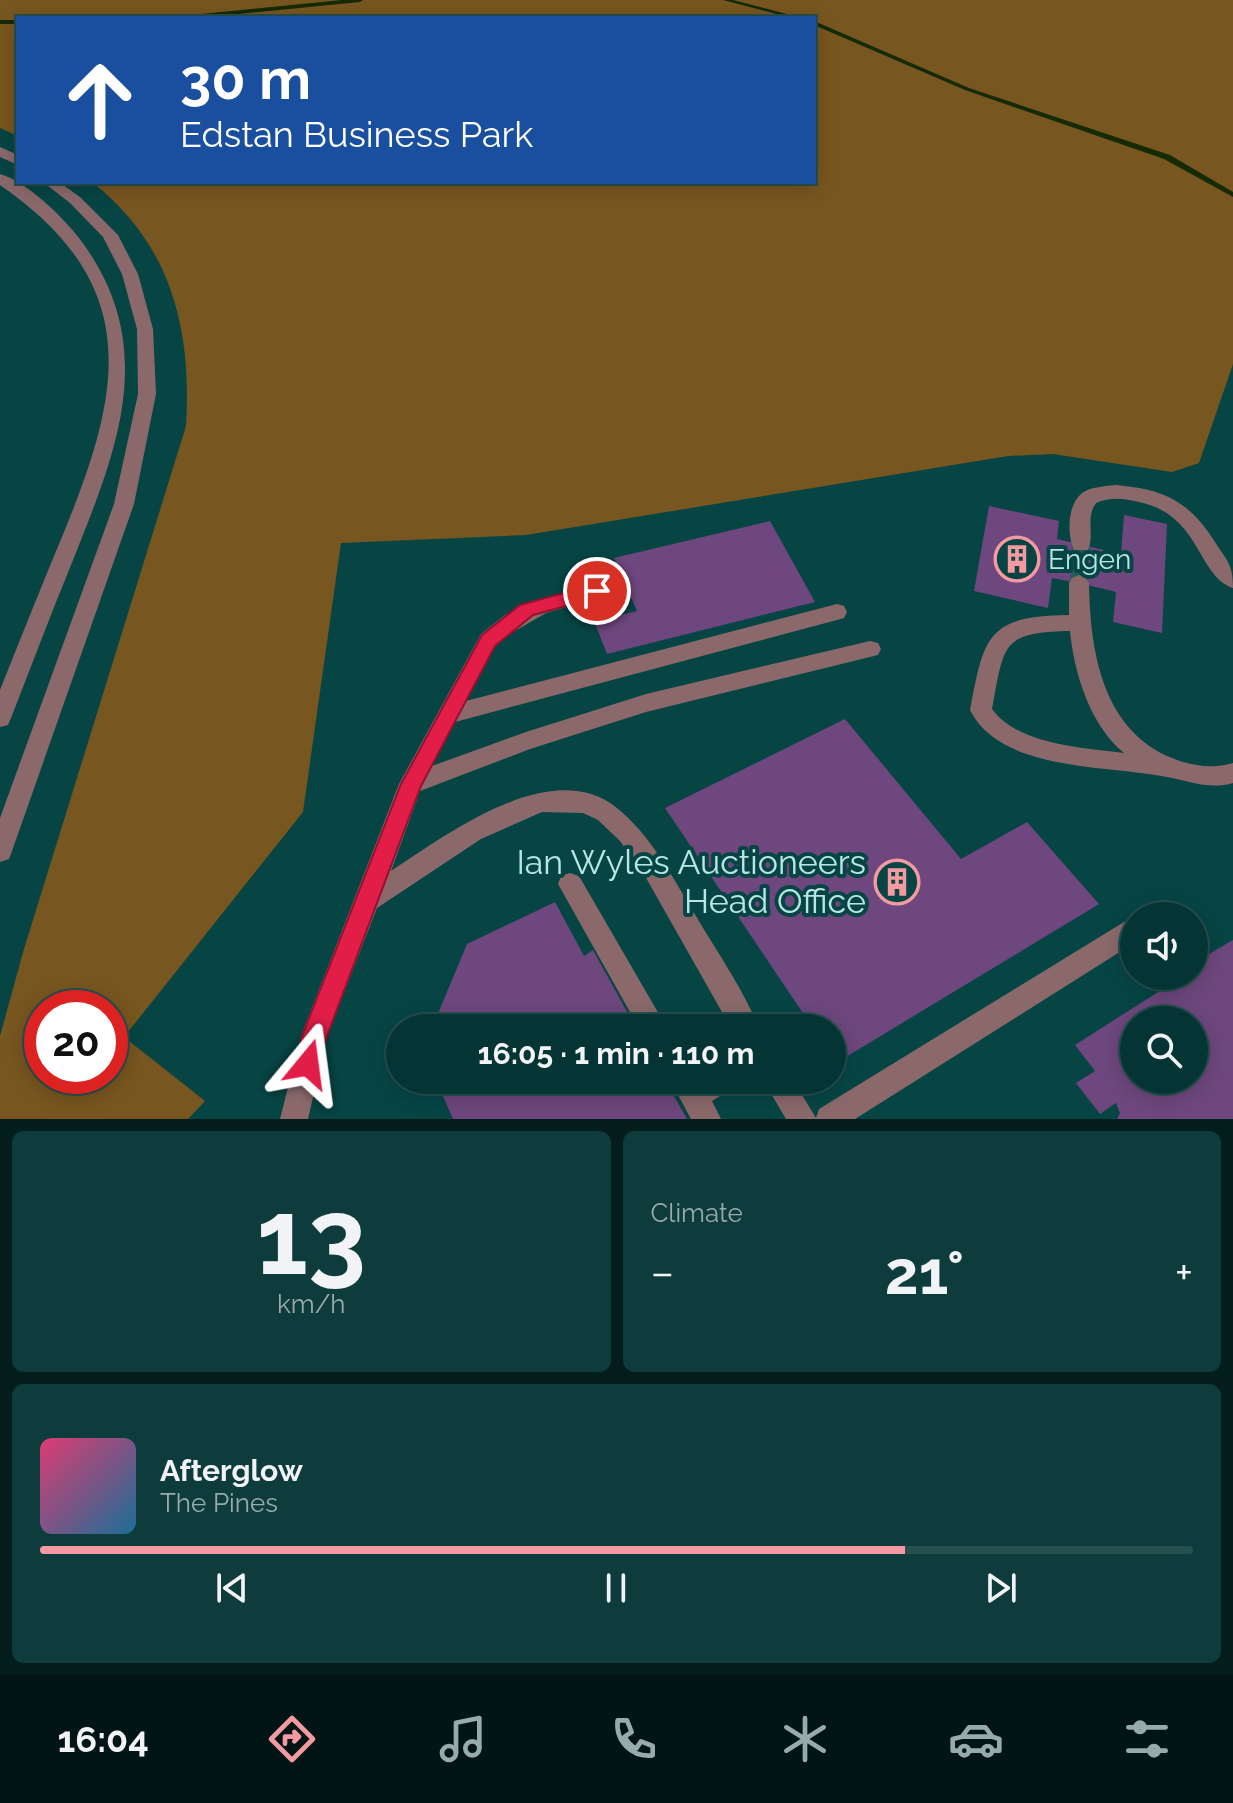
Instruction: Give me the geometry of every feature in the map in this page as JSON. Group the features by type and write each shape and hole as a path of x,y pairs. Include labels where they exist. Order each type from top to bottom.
{"street":[{"path":"0,178 30,198 84,250 112,311 117,345 116,379 104,451 0,718"},
{"path":"0,851 124,504 147,394 145,329 130,274 110,235 75,200 53,184"},
{"path":"1081,545 1081,511 1085,502 1098,493 1110,491 1134,494 1168,503 1183,513 1233,580"},
{"path":"1079,583 1079,623 1090,680 1108,720 1134,746 1164,767"},
{"path":"294,1119 314,1036 411,784 488,640 503,625 527,610 597,591"},
{"path":"445,716 837,612"},
{"path":"1079,623 1024,625 1002,634 991,654 981,710 983,717 994,728 1023,741 1097,761 1164,767 1191,774 1223,776 1233,773"},
{"path":"411,784 526,741 646,703 870,649"},
{"path":"368,900 473,831 517,810 542,802 585,803 606,813 628,833 654,868 738,1014"},
{"path":"570,884 646,1014"},
{"path":"829,1119 1120,938"},
{"path":"786,1094 802,1119"}],"shaded area":[{"path":"0,0 1233,0 1233,364 1199,463 1172,472 1053,454 1008,456 526,535 341,543 303,812 128,1032 128,990 24,990 24,1094 128,1094 128,1040 205,1101 188,1119 0,1119 0,1036 24,949 186,426 185,356 171,292 141,233 94,184 816,184 816,16 16,16 16,135 0,128"}],"building":[{"path":"989,506 1059,521 1057,539 1121,554 1124,515 1167,524 1162,633 1113,622 1116,592 1079,583 1052,578 1048,608 974,591"},
{"path":"770,521 815,602 607,654 594,621 637,611 614,558"},
{"name":"Ian Wyles Auctioneers Head Office","path":"845,719 961,859 1027,822 1099,904 846,1057 846,1014 804,1014 665,808"},
{"path":"555,902 584,956 593,950 628,1014 438,1014 467,944"},
{"path":"1233,940 1233,1119 1117,1119 1120,1113 1116,1103 1100,1114 1076,1083 1095,1071 1075,1045 1120,1016 1120,1094 1208,1094 1208,1006 1136,1006 1161,990 1208,990 1208,955"},
{"path":"442,1094 673,1094 687,1119 453,1119"}],"waterway":[{"path":"201,16 360,0"},
{"path":"726,0 791,16"},
{"path":"0,22 16,22"},
{"path":"816,24 967,89 1167,157 1233,195"}],"tunnel":[{"path":"1079,583 1081,545"}],"place":[{"name":"Engen","path":"1017,559"},
{"name":"Ian Wyles Auctioneers Head Office","path":"897,882"}],"route":[{"path":"308,1064 314,1036 411,784 488,640 503,625 527,610 597,591"}]}
